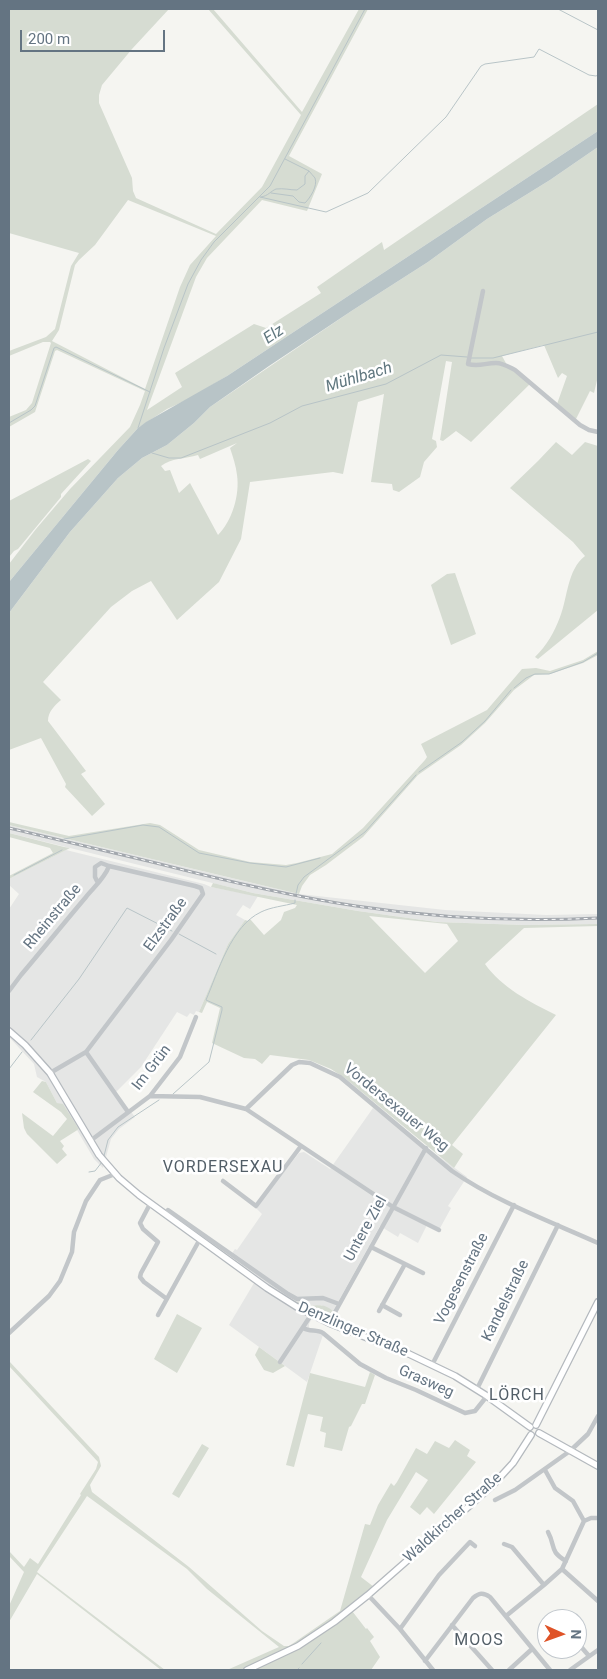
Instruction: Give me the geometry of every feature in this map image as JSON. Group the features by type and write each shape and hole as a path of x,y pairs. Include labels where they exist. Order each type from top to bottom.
{"main road":[{"name":"Denzlinger Straße","path":"9,1030 50,1073 105,1163 126,1185 150,1204 182,1223 200,1239 267,1288 311,1315 409,1354 455,1376 533,1426"},
{"path":"539,1433 536,1436 531,1436 528,1430 533,1426 598,1302"},
{"path":"533,1426 539,1428 539,1433 598,1466"},
{"name":"Waldkircher Straße","path":"247,1670 298,1646 345,1614 492,1486 513,1463 531,1436"}],"street":[{"path":"483,291 468,363 478,366 495,363 515,370 580,425 598,432"},
{"name":"Rheinstraße","path":"9,990 98,883 109,866 101,863 95,867 95,877 98,883"},
{"name":"Elzstraße","path":"50,1073 86,1052 171,940 203,894 201,888 195,886 109,866"},
{"name":"Im Grün","path":"90,1141 150,1096 180,1057 196,1017"},
{"path":"86,1052 128,1112"},
{"name":"Vordersexauer Weg","path":"246,1109 292,1065 299,1062 310,1063 340,1076 465,1180 514,1205 598,1243"},
{"path":"150,1096 200,1097 246,1109 393,1207 439,1230"},
{"path":"223,1181 256,1206 301,1146"},
{"name":"Untere Ziel","path":"329,1323 426,1148"},
{"path":"9,1333 49,1296 60,1281 71,1255 74,1232 86,1201 100,1180 115,1174"},
{"path":"150,1204 140,1223 143,1229 158,1242 140,1276 144,1282 167,1298"},
{"name":"Vogesenstraße","path":"432,1365 514,1205"},
{"name":"Denzlinger Straße","path":"168,1210 182,1223 297,1299 324,1298 340,1304"},
{"name":"Kandelstraße","path":"477,1389 558,1225"},
{"path":"158,1315 200,1239"},
{"path":"371,1247 423,1273"},
{"path":"380,1311 405,1264"},
{"path":"382,1305 400,1315"},
{"path":"280,1362 311,1315"},
{"name":"Grasweg","path":"303,1328 307,1331 320,1331 324,1333 360,1364 386,1378 465,1413 475,1411 487,1396"},
{"path":"495,1500 515,1490 570,1451 588,1434 598,1416"},
{"path":"545,1470 555,1488 574,1501 584,1521"},
{"path":"506,1616 562,1569 584,1521 598,1518"},
{"path":"548,1532 552,1539 553,1550 557,1556 566,1561"},
{"path":"400,1629 439,1575 470,1542 474,1546"},
{"path":"504,1544 512,1547 544,1585"},
{"path":"562,1569 598,1601"},
{"path":"425,1661 473,1598 480,1593 484,1593 490,1597 550,1670"},
{"path":"368,1595 400,1629 432,1670"},
{"path":"452,1625 492,1670"},
{"path":"509,1670 532,1650"},
{"path":"570,1670 598,1650"}],"shaded area":[{"path":"9,9 169,9 102,85 99,103 132,178 133,191 136,198 216,234 262,187 301,115 208,9 213,9 302,112 359,9 368,9 289,156 322,174 307,211 262,200 207,258 196,277 147,410 182,387 175,373 254,324 266,328 321,293 317,287 382,242 384,250 598,104 598,131 227,376 189,399 167,409 138,428 9,582 9,564 70,489 130,427 145,391 57,350 55,351 35,412 9,427 9,417 26,410 32,403 51,343 43,342 9,356 9,351 46,337 55,329 71,266 79,253 9,233","holes":["128,200 216,236 190,265 180,287 145,389 52,341 59,330 75,265 95,245"]},
{"path":"598,131 598,147 550,180 487,219 428,262 269,366 210,407 167,445 142,458 118,478 70,532 9,613 9,582 138,428 227,376"},
{"path":"598,147 598,376 594,393 590,391 575,421 557,404 567,376 562,373 558,378 544,345 502,356 507,365 531,383 471,442 456,431 443,441 440,440 452,362 446,361 432,439 436,441 437,447 424,462 420,477 399,492 393,490 392,484 371,482 384,394 358,402 343,474 333,472 250,482 241,539 219,582 177,620 151,581 132,591 111,607 43,682 61,700 52,709 48,721 86,771 81,774 105,804 92,816 65,787 66,784 41,738 9,750 9,613 70,532 118,478 142,458 167,445 210,407 353,310 428,262 487,219 550,180","holes":["237,443 230,448 237,472 236,499 231,515 218,535 190,483 179,493 170,470 165,471 161,466 174,460 198,455 200,459"]},
{"path":"556,442 572,455 585,442 598,446 598,610 538,659 535,657 547,643 558,623 571,576 585,556 573,542 510,488"},
{"path":"88,459 91,461 61,494 61,497 18,549 9,557 9,501"},
{"path":"455,573 476,634 451,645 431,585 447,574"},
{"path":"598,651 598,655 583,663 550,674 534,675 514,690 485,723 461,745 418,775 363,837 310,875 299,894 9,825 9,822 69,836 150,823 160,825 199,850 250,862 286,865 332,854 363,828 425,760 427,757 421,744 487,710 522,669 536,668 550,671 583,660"},
{"path":"9,825 299,894 445,910 546,915 598,914 598,924 523,925 437,922 358,911 253,893 9,833"},
{"path":"9,833 70,848 9,879 9,876 53,853 50,848 9,837"},
{"path":"66,850 211,887 258,896 250,909 243,905 236,915 245,920 228,944 199,1012 196,1011 194,1015 190,1013 187,1017 177,1012 141,1067 116,1092 135,1117 119,1129 111,1139 103,1168 94,1159 77,1130 79,1129 63,1105 57,1103 46,1082 37,1077 34,1064 9,1037 9,909 19,894 9,885 9,879"},
{"path":"213,883 253,893 437,922 523,925 598,924 598,926 524,928 485,964 508,987 556,1015 452,1145 463,1154 454,1168 346,1079 331,1069 309,1060 270,1055 262,1064 255,1059 244,1058 212,1043 220,1008 207,1002 202,1013 199,1012 228,944 245,920 248,921 250,919 264,935 281,920 284,912 295,908 297,905 211,887","holes":["369,916 447,924 458,941 425,973"]},
{"path":"42,1081 46,1082 57,1103 63,1104 79,1129 60,1141 64,1146 62,1149 67,1155 57,1164 27,1134 24,1128 22,1113 53,1136 67,1119 61,1112 33,1092"},
{"path":"373,1108 467,1177 448,1206 451,1208 439,1230 427,1225 418,1243 400,1233 398,1237 380,1226 333,1311 321,1305 308,1306 281,1293 314,1314 309,1324 309,1329 317,1329 324,1332 307,1382 229,1325 257,1278 268,1284 230,1256 235,1249 237,1250 262,1214 256,1208 282,1172 299,1153 304,1152 330,1169"},
{"path":"281,1293 297,1302 305,1303 309,1306 325,1306 333,1311 328,1317 318,1316"},
{"path":"177,1314 202,1328 177,1373 154,1359"},
{"path":"259,1347 285,1366 273,1373 264,1370 255,1355"},
{"path":"9,1361 99,1457 101,1466 90,1485 92,1492 189,1567 262,1631 284,1646 289,1646 340,1611 365,1524 370,1525 378,1505 391,1483 394,1486 397,1482 416,1448 427,1454 435,1441 449,1448 455,1440 470,1450 467,1456 476,1462 434,1514 427,1507 420,1515 410,1507 428,1480 416,1472 387,1520 361,1577 374,1587 349,1607 374,1637 370,1641 380,1657 371,1670 227,1670 279,1647 207,1589 187,1569 87,1496 37,1572 165,1670 161,1670 37,1574 9,1622 9,1606 24,1572 9,1556 9,1551 24,1567 30,1558 38,1564 81,1495 98,1462 9,1366"},
{"path":"370,1372 375,1375 365,1404 362,1404 349,1427 342,1451 324,1447 326,1433 320,1431 323,1417 308,1414 294,1467 286,1465 310,1373 365,1387"},
{"path":"202,1444 209,1448 179,1498 172,1494"}],"waterway":[{"path":"138,428 164,348 188,284 201,260 214,242 270,186 365,9"},
{"path":"558,9 598,30"},
{"path":"260,197 326,212 368,193 446,117 481,66 485,64 534,57 539,49 589,75 598,75"},
{"path":"261,197 276,189 297,190 305,184 305,176 309,171 285,159"},
{"path":"271,193 293,196 299,202 305,203 311,195 316,181 309,171"},
{"name":"Mühlbach","path":"471,358 493,358 598,332"},
{"path":"9,423 35,406 54,348 56,347 150,392"},
{"name":"Mühlbach","path":"152,453 169,458 181,458 270,423 302,406 386,384 441,355 467,357"},
{"path":"514,688 526,678 535,674 549,674 583,662 598,653"},
{"path":"419,772 462,742 485,721 511,690"},
{"path":"296,894 298,885 304,877 365,832 416,775"},
{"path":"64,839 143,825 159,827 199,853 250,863 286,867 320,858"},
{"path":"14,875 62,850"},
{"path":"173,1094 209,1062 222,1007 206,1000 234,939 241,928 261,912 295,903 295,900"},
{"path":"31,1040 79,979 127,908 172,931"},
{"path":"179,934 216,954"},
{"path":"9,1069 22,1052"},
{"path":"104,1156 108,1140 118,1127 159,1100"},
{"path":"89,1172 95,1171 102,1162"},
{"path":"302,1664 321,1643"}],"railway":[{"path":"9,828 256,887 356,906 416,914 477,918 598,918"}],"district":[{"name":"VORDERSEXAU","path":"223,1168"},
{"name":"LÖRCH","path":"517,1396"},
{"name":"MOOS","path":"479,1641"}],"water label":[{"name":"Elz","path":"274,335"}]}
